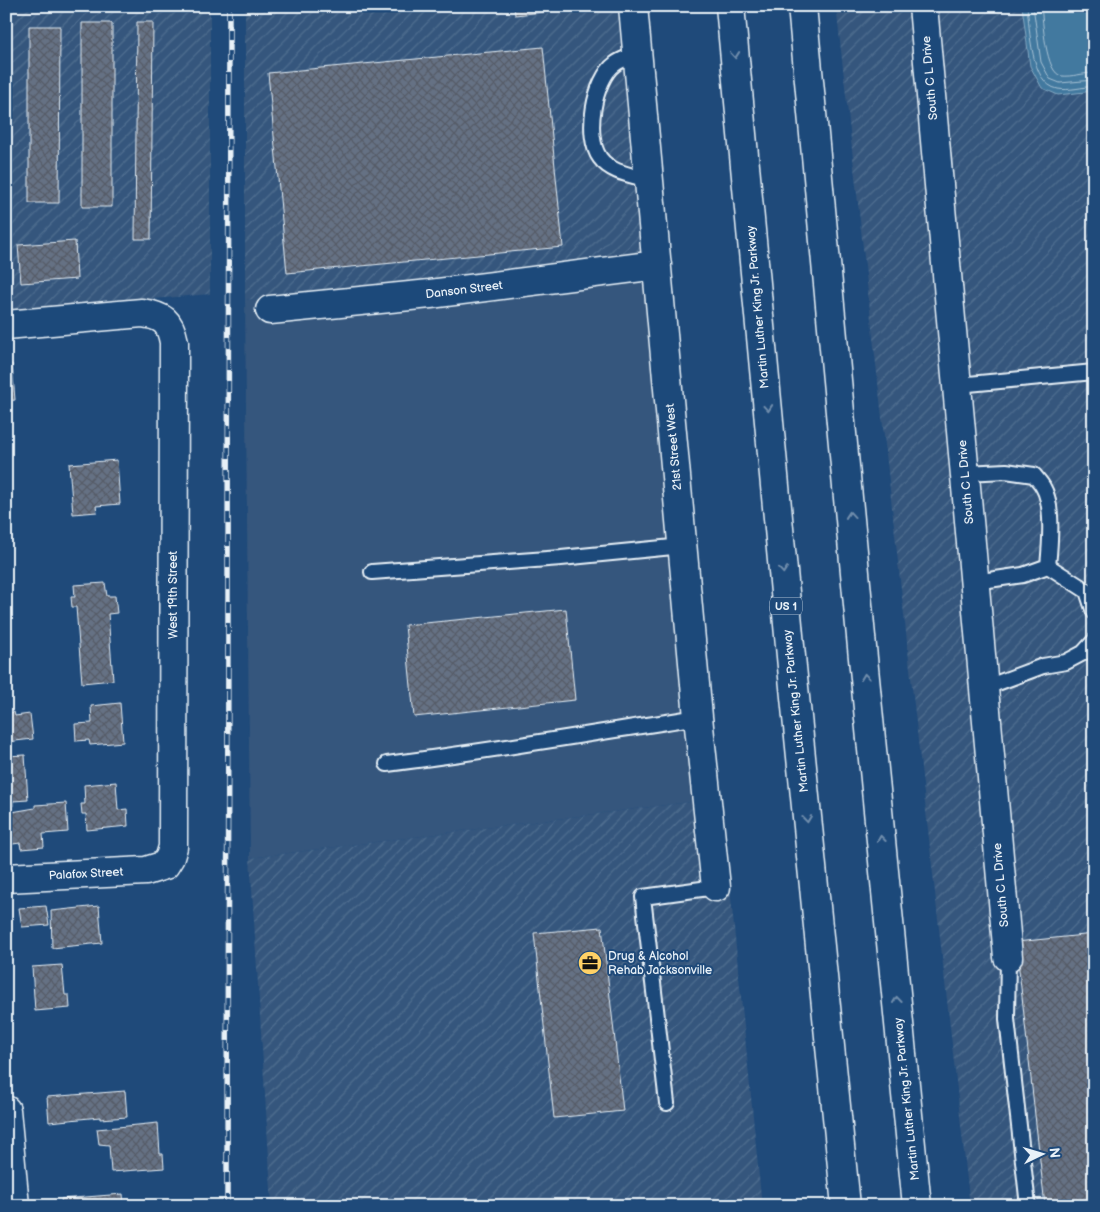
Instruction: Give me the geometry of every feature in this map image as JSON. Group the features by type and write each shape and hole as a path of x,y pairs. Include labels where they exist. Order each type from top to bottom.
{"main road":[{"name":"21st Street West","path":"633,6 698,717 716,887"},
{"name":"Martin Luther King Jr. Parkway","path":"730,6 792,667 846,1206"},
{"name":"Martin Luther King Jr. Parkway","path":"802,6 863,658 918,1206"},
{"name":"South C L Drive","path":"923,6 1008,957"},
{"name":"Danson Street","path":"270,310 430,294 657,265"},
{"name":"West 19th Street","path":"6,326 142,313 157,315 168,323 174,342 173,847 165,865"},
{"name":"Palafox Street","path":"6,878 146,870 165,865"},
{"path":"6,1110 15,1206"}],"lane":[{"path":"637,54 614,64 601,82 594,107 593,139 600,158 616,171 648,180"},
{"path":"958,386 1094,372"},
{"path":"966,473 1006,471 1034,475 1044,488 1050,512 1048,566"},
{"path":"372,572 561,558 683,546"},
{"path":"975,582 1023,575 1048,566"},
{"path":"1048,566 1087,591 1094,612"},
{"path":"984,688 1043,666 1066,662 1088,652 1094,641"},
{"path":"387,764 506,748 698,717"},
{"path":"667,1103 643,897 716,887"},
{"path":"1008,957 1006,1018 1028,1206"}],"shaded area":[{"path":"6,6 210,6 210,294 6,312"},
{"path":"245,6 649,6 671,258 245,300"},
{"path":"836,6 1094,6 1094,1206 970,1206"},
{"path":"671,258 721,798 250,858 245,300"},
{"path":"721,798 762,1206 272,1206 250,858"}],"water":[{"path":"1022,6 1094,6 1094,91 1058,95 1042,88 1030,66"}],"building":[{"path":"514,6 551,6 552,11 515,15"},
{"path":"137,22 153,22 151,239 135,239"},
{"path":"82,23 112,23 112,207 82,207"},
{"path":"29,26 60,26 59,203 29,203"},
{"path":"543,47 563,247 287,273 268,73"},
{"path":"75,241 77,279 21,283 18,245"},
{"path":"6,364 12,364 15,400 6,401"},
{"path":"117,460 120,504 96,506 97,512 73,514 69,464"},
{"path":"105,583 107,596 115,596 117,613 108,614 113,680 82,683 76,607 72,607 71,597 75,597 74,585"},
{"path":"566,609 575,700 414,717 405,625"},
{"path":"120,703 123,742 90,745 89,740 76,741 75,724 92,723 91,706"},
{"path":"14,712 15,716 30,714 33,739 6,742 6,714"},
{"path":"25,755 28,800 13,801 13,806 6,807 6,756"},
{"path":"116,782 118,810 127,809 128,826 87,830 86,814 82,814 81,804 85,804 84,785"},
{"path":"66,803 68,832 43,834 44,847 21,849 20,843 6,845 6,813 35,808 35,805"},
{"path":"46,906 49,925 22,927 19,908"},
{"path":"99,906 102,943 52,948 51,911"},
{"path":"602,927 623,1111 554,1118 534,933"},
{"path":"1094,934 1094,1206 1045,1206 1016,942"},
{"path":"62,965 65,995 69,995 70,1008 35,1011 32,967"},
{"path":"125,1091 127,1117 100,1119 100,1117 49,1122 47,1097"},
{"path":"158,1123 160,1154 163,1154 164,1168 111,1172 109,1145 99,1144 97,1129"},
{"path":"123,1194 124,1206 62,1206 61,1199"}],"railway":[{"path":"227,1206 229,6"}],"place":[{"name":"Drug & Alcohol Rehab Jacksonville","path":"590,963"}]}
